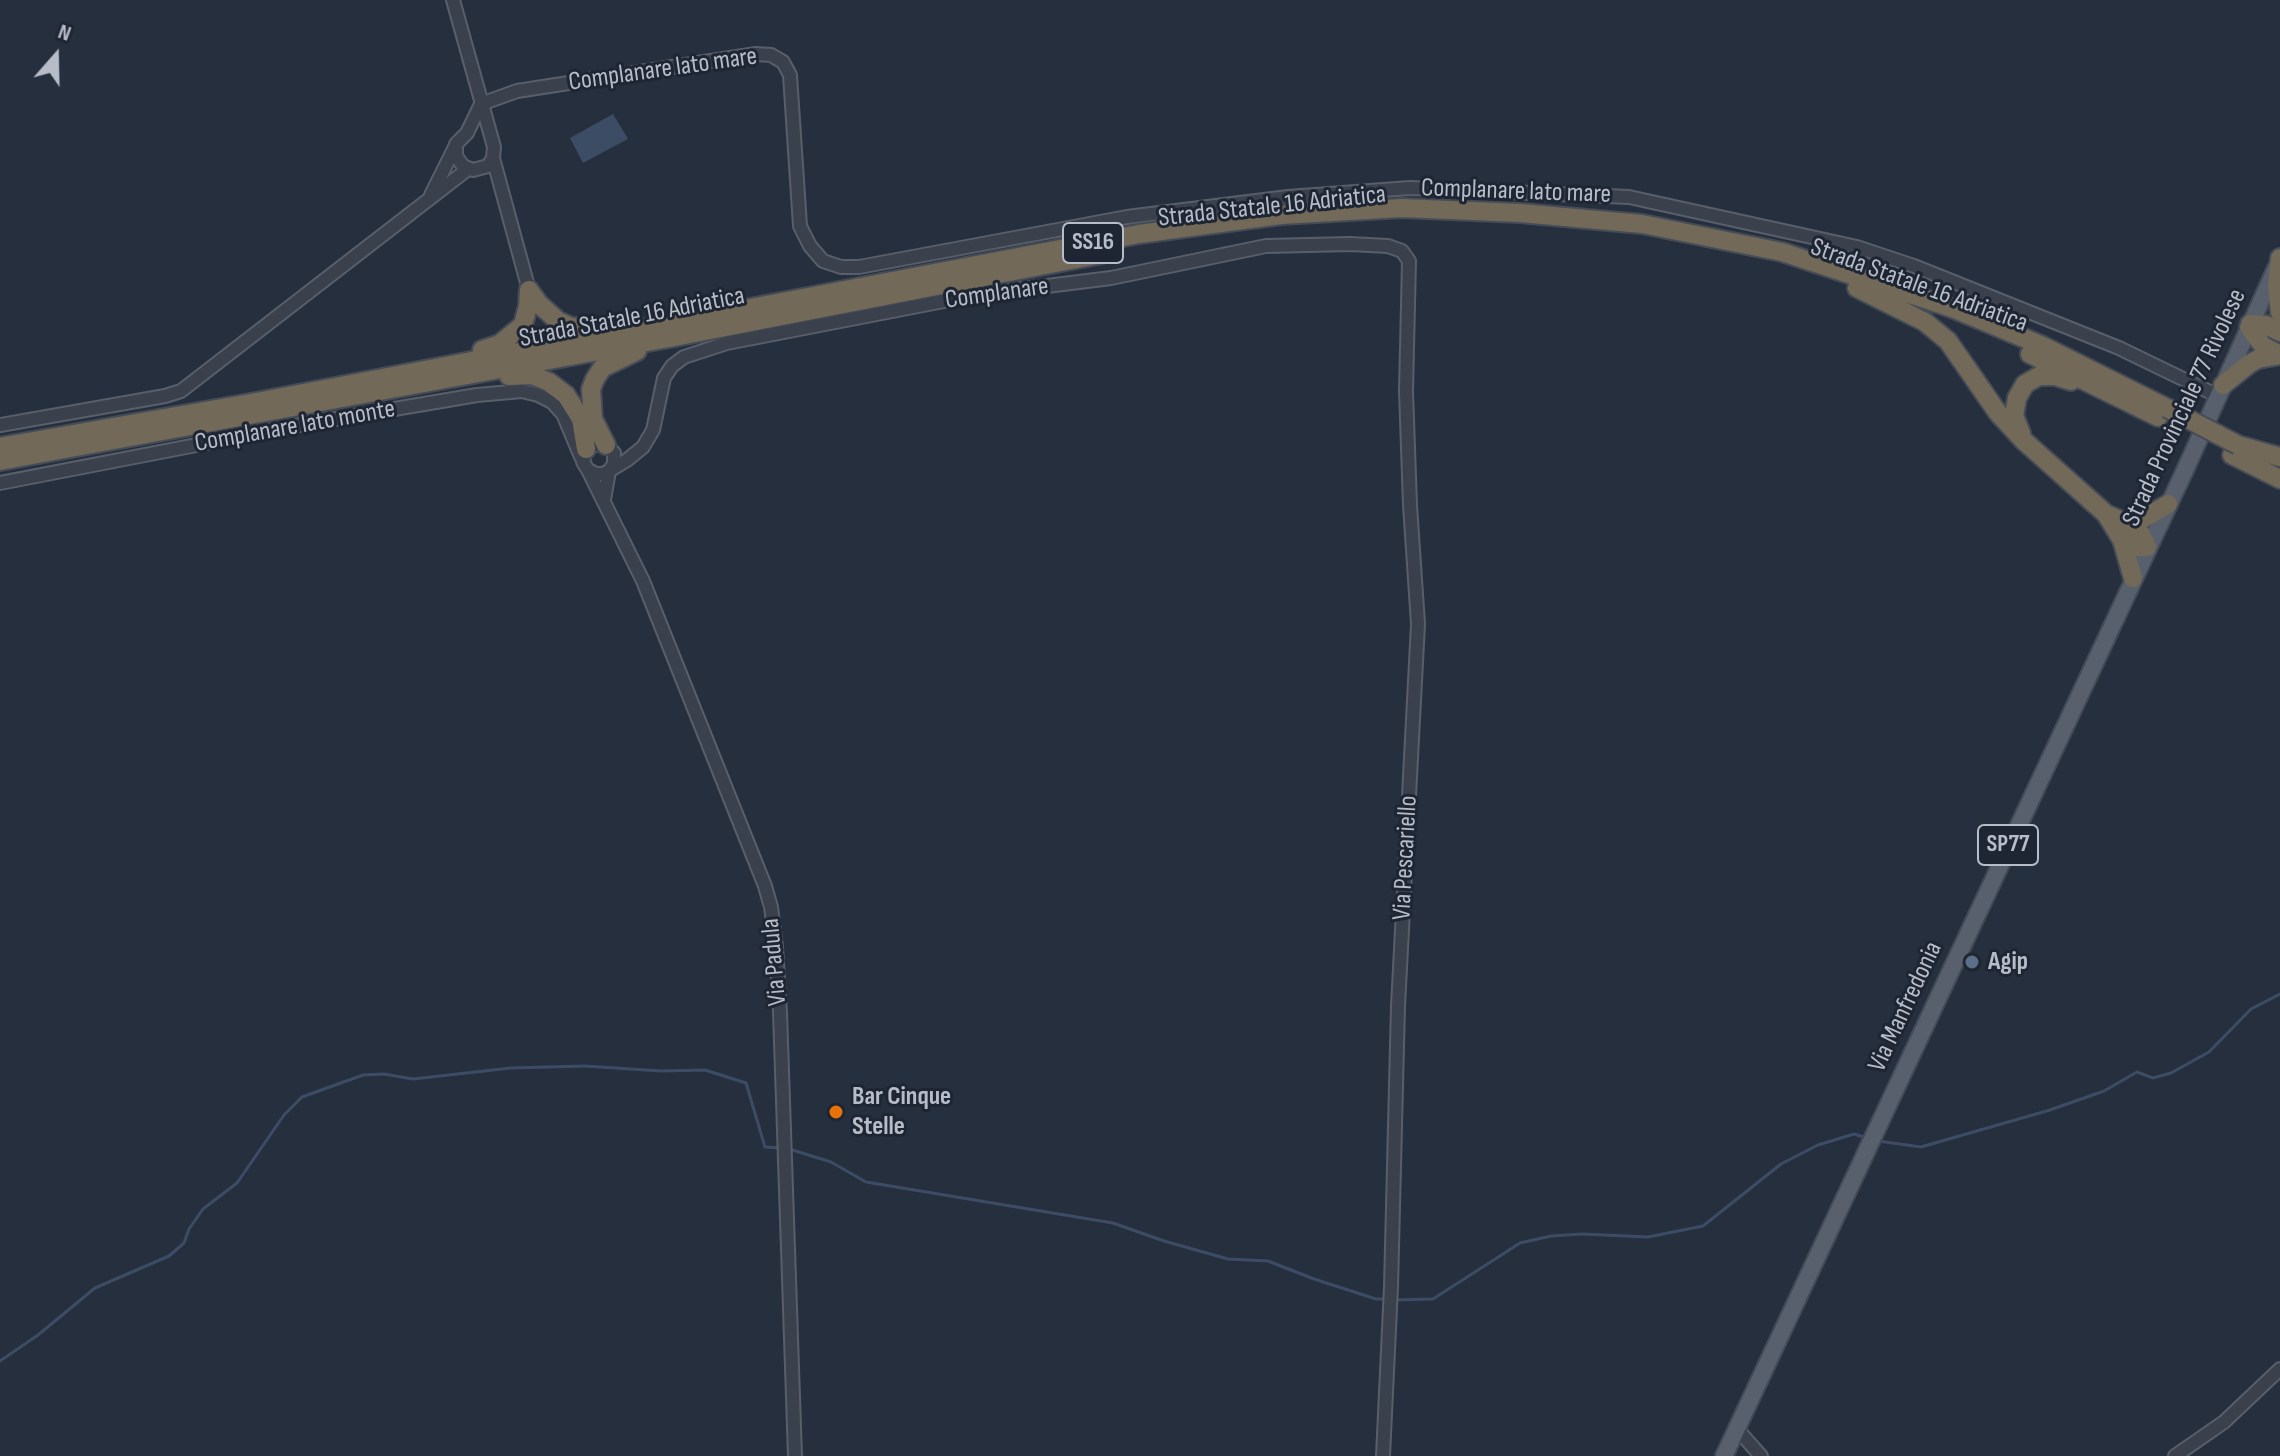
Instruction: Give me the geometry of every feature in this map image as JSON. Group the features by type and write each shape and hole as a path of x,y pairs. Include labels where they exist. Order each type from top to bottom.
{"highway":[{"name":"Strada Statale 16 Adriatica","path":"668,331 1139,234 1281,215 1402,208 1520,213 1642,224 1782,252 1952,308 2043,346 2235,450 2280,479"},
{"name":"Strada Statale 16 Adriatica","path":"0,461 426,376 1140,247 1282,227 1399,221 1519,225 1639,236 1779,264 1948,320 2022,350 2112,394 2164,414"},
{"path":"2280,258 2277,286 2280,313"},
{"path":"1857,288 1925,322 1948,341 1998,413 2023,440 2114,518 2141,534 2147,547 2133,547 2122,540"},
{"path":"529,290 548,313 571,327 668,331"},
{"path":"426,376 500,344 514,334 523,325 529,290"},
{"path":"2280,332 2266,325 2250,326 2263,346 2280,355"},
{"path":"608,446 593,419 591,389 595,379 602,368 668,331"},
{"path":"2221,391 2249,364 2280,355"},
{"path":"426,376 472,383 532,375 549,382 566,395 581,419 586,460"},
{"name":"Strada Statale 16 Adriatica","path":"0,447 426,376"},
{"path":"2023,440 2014,416 2017,398 2025,384 2039,376 2055,376 2112,394"},
{"path":"2235,450 2280,457"},
{"name":"Strada Statale 16 Adriatica","path":"2235,450 2280,466"},
{"path":"2114,518 2141,520 2168,504"},
{"path":"2114,518 2133,578"}],"main road":[{"name":"Strada Provinciale 77 Rivolese","path":"2133,578 2280,258"},
{"name":"Via Manfredonia","path":"1724,1456 2133,578"}],"street":[{"path":"453,0 493,143 493,158 529,290"},
{"name":"Complanare lato mare","path":"481,104 517,91 756,54 771,55 783,62 790,75 800,226 810,246 823,261 841,267 859,267 1127,217 1288,197 1410,188 1590,193 1629,197 1857,247 1914,266 2221,391"},
{"path":"429,200 456,144 467,133 481,104"},
{"path":"467,133 485,134 493,143"},
{"path":"456,144 459,162 468,169"},
{"path":"0,425 181,391 468,169 483,168 493,158"},
{"path":"483,168 500,183"},
{"name":"Complanare","path":"643,447 653,430 664,378 672,366 684,357 727,343 975,295 1124,276 1266,246 1388,246 1402,251 1409,261"},
{"name":"Via Pescariello","path":"1383,1456 1398,1006 1418,624 1406,391 1409,261"},
{"name":"Complanare lato monte","path":"0,483 285,427 477,395 522,391 552,402 563,414 586,460"},
{"path":"593,444 643,447 609,471 596,474 586,460 593,444"},
{"path":"604,500 614,457 608,446"},
{"name":"Via Padula","path":"586,460 643,581 768,895 777,961 795,1456"},
{"path":"2175,1456 2224,1422 2280,1369"},
{"path":"1737,1429 1761,1456"}],"water":[{"path":"613,114 628,139 583,163 570,138"}],"waterway":[{"path":"1878,1141 1921,1147 2050,1110 2104,1091 2137,1072 2153,1078 2171,1073 2209,1052 2251,1009 2280,994"},
{"path":"0,1361 38,1335 95,1288 169,1256 184,1243 189,1229 203,1209 237,1183 284,1115 302,1097 363,1075 384,1074 413,1079 511,1068 585,1066 661,1071 705,1070 746,1083 765,1147 781,1148"},
{"path":"1394,1300 1433,1299 1520,1243 1551,1236 1582,1234 1648,1237 1703,1226 1781,1164 1818,1145 1854,1134 1867,1138"},
{"path":"789,1149 831,1162 866,1182 1113,1223 1228,1259 1268,1261 1376,1299 1386,1299"}],"place":[{"name":"Agip","path":"1972,962"},
{"name":"Bar Cinque Stelle","path":"836,1112"}]}
